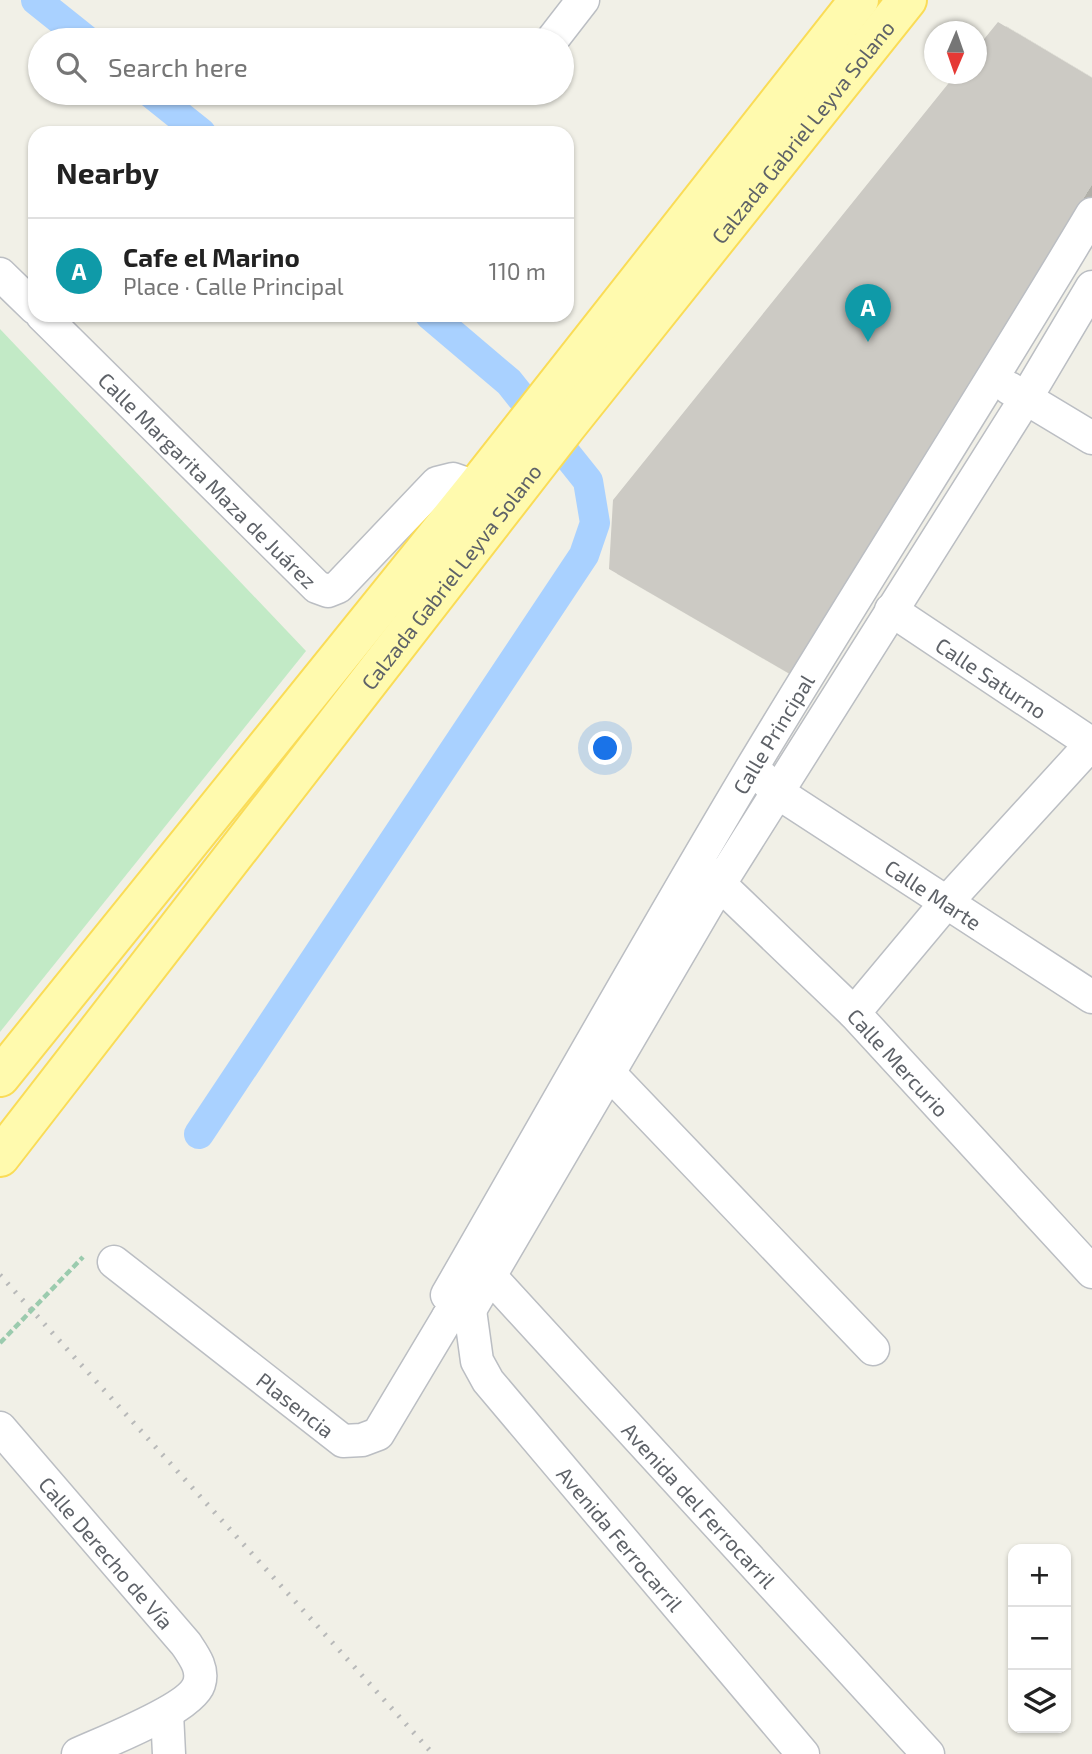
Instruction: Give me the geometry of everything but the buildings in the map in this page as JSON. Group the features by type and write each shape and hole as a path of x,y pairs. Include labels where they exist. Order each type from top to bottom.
{"main road":[{"name":"Calzada Gabriel Leyva Solano","path":"0,1157 542,461 555,412 859,0"},
{"name":"Calzada Gabriel Leyva Solano","path":"0,1077 521,429 555,412 907,0"}],"street":[{"path":"561,28 583,0"},
{"name":"Calle Principal","path":"478,1268 587,1047 752,767 994,378 1092,214"},
{"path":"0,274 28,301"},
{"name":"Calle Principal","path":"455,1307 478,1268 609,1073 719,885 1026,398 1092,288"},
{"name":"Calle Margarita Maza de Juárez","path":"49,322 317,587 328,591 338,587 437,483 453,480 477,487"},
{"path":"994,378 1092,438"},
{"name":"Calle Saturno","path":"891,610 1092,743"},
{"path":"855,1013 945,904 1092,743"},
{"name":"Calle Marte","path":"752,767 777,792 945,904 1092,997"},
{"name":"Calle Mercurio","path":"697,861 855,1013 1092,1272"},
{"path":"609,1073 873,1349"},
{"name":"Plasencia","path":"114,1262 343,1441 362,1440 378,1434 455,1307"},
{"name":"Avenida del Ferrocarril","path":"478,1268 928,1754"},
{"name":"Avenida Ferrocarril","path":"455,1307 488,1381 803,1754"},
{"name":"Calle Derecho de Vía","path":"0,1428 197,1660 201,1672 193,1695 167,1713"},
{"path":"78,1754 167,1713 169,1754"}],"path":[{"path":"0,1343 83,1257"}],"green space":[{"path":"0,329 306,651 0,1032"}],"waterway":[{"path":"36,0 71,28"},
{"path":"166,105 192,126"},
{"path":"199,1134 584,555 595,523 588,481 509,382 438,322"}],"railway":[{"path":"0,1275 433,1754"}],"place":[{"name":"Cafe el Marino","path":"868,342"}]}
